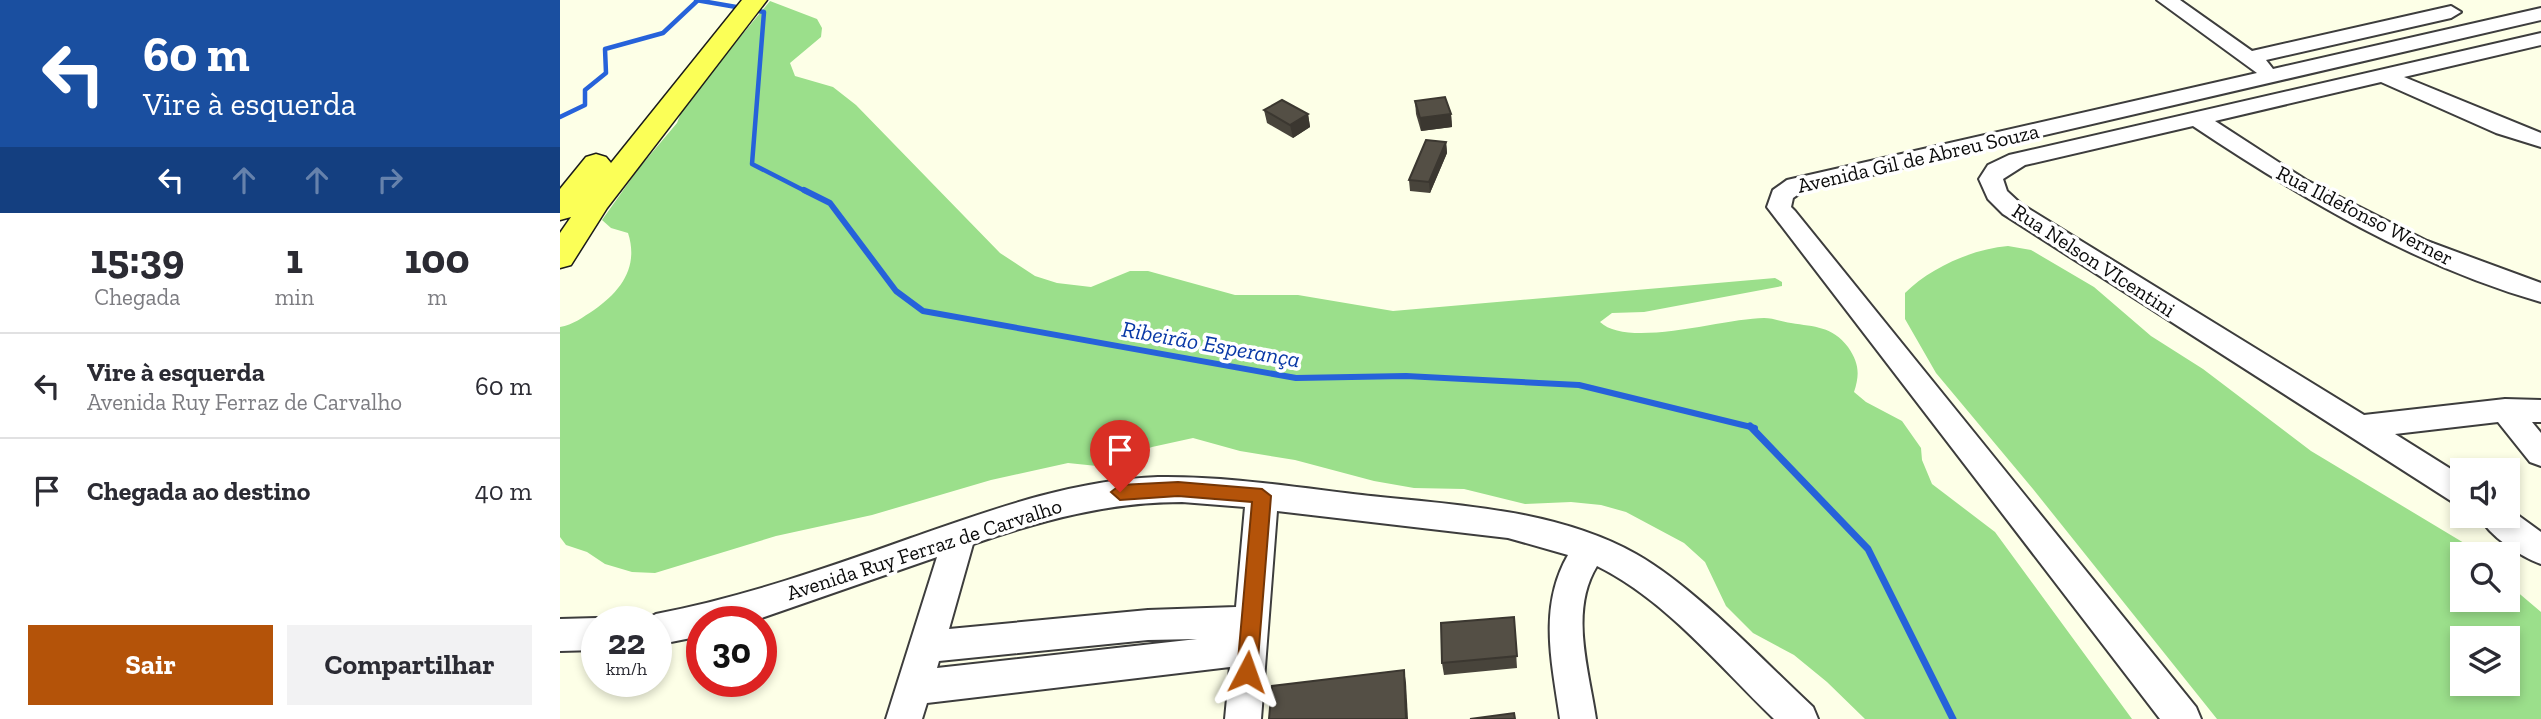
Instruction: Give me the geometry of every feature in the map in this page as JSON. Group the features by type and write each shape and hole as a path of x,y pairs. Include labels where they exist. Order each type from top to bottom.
{"main road":[{"path":"560,210 735,8"},
{"path":"560,257 596,202 735,8"}],"street":[{"path":"2166,0 2274,75"},
{"path":"2249,58 2451,12"},
{"name":"Avenida Gil de Abreu Souza","path":"2183,719 1781,212 1779,202 1786,190 1795,185 2541,14"},
{"name":"Rua Nelson VIcentini","path":"2360,427 2012,209 1996,194 1991,179 1996,170 2017,160 2541,38"},
{"path":"2384,76 2504,128 2541,141"},
{"name":"Rua Ildefonso Werner","path":"2197,119 2298,185 2418,247 2541,293"},
{"path":"2360,427 2505,410 2541,411"},
{"path":"2505,410 2541,454"},
{"path":"2360,427 2450,484"},
{"name":"Avenida Ruy Ferraz de Carvalho","path":"672,626 772,599 1026,513 1120,492 1178,489 1262,496 1508,526 1591,548 1626,565 1671,597 1800,719"},
{"path":"1243,719 1262,496"},
{"path":"2511,528 2541,550"},
{"path":"960,535 908,703 1250,635"},
{"path":"1578,719 1564,609 1571,581 1591,548"},
{"path":"560,615 581,633"},
{"path":"925,647 1148,625 1250,635"}],"green space":[{"path":"770,1 817,19 822,28 821,37 790,63 795,76 833,87 856,105 1000,253 1035,276 1057,283 1091,287 1130,271 1148,271 1235,295 1298,295 1393,311 1775,278 1782,282 1782,286 1644,312 1612,313 1600,322 1613,330 1654,333 1767,318 1815,327 1836,335 1848,347 1856,364 1858,374 1854,392 1866,402 1902,421 1921,448 1922,460 1932,484 1995,532 2132,719 1865,719 1794,655 1753,633 1726,606 1705,562 1684,543 1626,512 1601,505 1571,502 1525,504 1464,489 1414,488 1374,481 1295,460 1240,451 1193,438 1152,447 1097,466 1068,463 991,480 872,515 776,536 655,573 632,572 605,564 587,552 566,545 560,537 560,327 574,323 594,310 620,286 631,257 628,233 611,228 602,220 639,168 677,123 686,100 700,78 721,60"},
{"path":"2008,246 2031,250 2094,287 2151,336 2203,369 2311,451 2462,542 2450,542 2450,612 2520,612 2520,594 2541,612 2541,719 2217,719 2033,489 1936,373 1905,319 1905,293 1939,268 1980,251"}],"building":[{"path":"1445,97 1451,114 1420,118 1415,101"},
{"path":"1282,100 1308,114 1290,125 1264,110"},
{"path":"1426,140 1446,142 1429,182 1409,180"},
{"path":"1514,617 1517,656 1442,663 1441,623"},
{"path":"1404,670 1406,719 1269,719 1272,686"},
{"path":"1514,713 1515,719 1470,719"}],"waterway":[{"name":"Ribeirão Esperança","path":"696,0 742,8"},
{"path":"560,117 585,105 585,90 606,73 605,49 663,33 697,1"},
{"name":"Ribeirão Esperança","path":"753,10 764,12 752,164 807,192"},
{"name":"Ribeirão Esperança","path":"804,190 830,203 896,291 923,311 1296,378 1406,376 1579,385 1751,427"},
{"name":"Ribeirão Esperança","path":"1751,427 1755,428"},
{"name":"Ribeirão Esperança","path":"1751,427 1868,549 1953,719"}],"route":[{"path":"1120,492 1178,489 1262,496 1247,672"}]}
